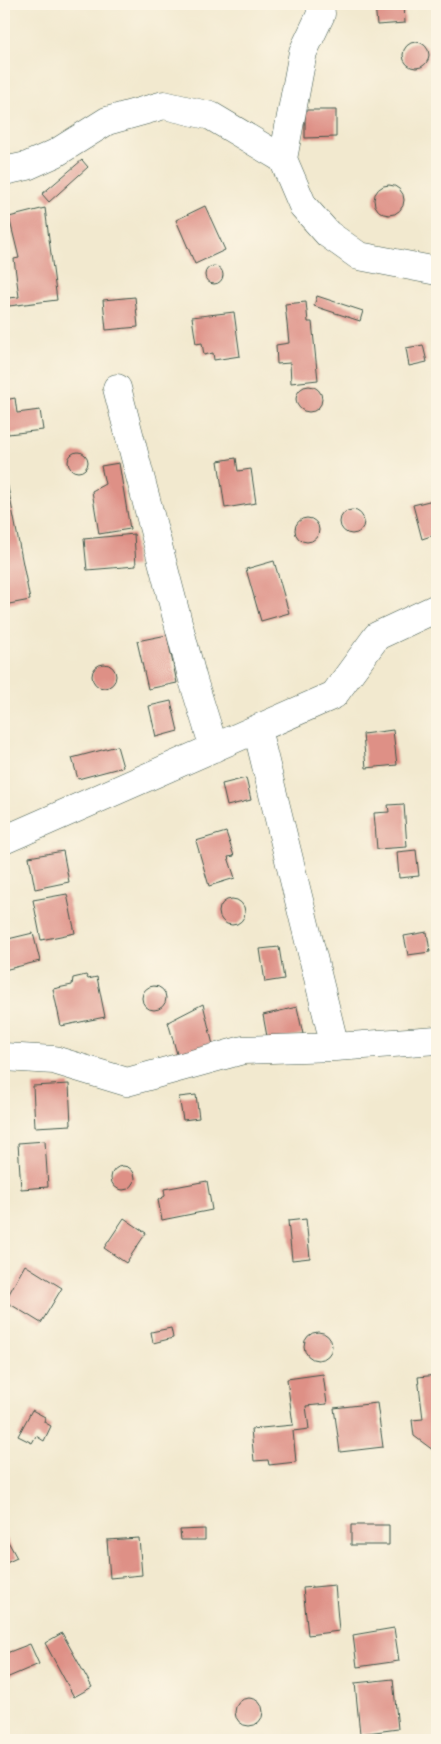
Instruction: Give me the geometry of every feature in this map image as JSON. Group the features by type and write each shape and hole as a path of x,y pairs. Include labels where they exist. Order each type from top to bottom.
{"street":[{"path":"320,4 321,14 303,52 283,159 303,206 328,234 359,256 437,272"},
{"path":"4,172 27,166 56,153 108,122 164,105 211,116 283,159"},
{"path":"117,388 193,680 214,748"},
{"path":"4,840 334,695 377,636 437,608"},
{"path":"257,729 335,1047"},
{"path":"4,1057 54,1060 127,1082 243,1050 335,1047 437,1040"}],"building":[{"path":"375,4 404,4 405,23 377,25"},
{"path":"416,42 425,46 429,55 425,64 416,68 407,64 403,55 407,46"},
{"path":"305,110 336,110 336,137 305,138"},
{"path":"82,160 88,167 49,202 42,194"},
{"path":"389,185 400,189 404,200 400,211 389,215 378,211 374,200 378,189"},
{"path":"205,206 225,250 195,264 176,220"},
{"path":"45,208 57,300 9,306 8,298 19,297 14,259 19,258 9,217"},
{"path":"210,266 218,266 223,271 221,282 210,284 205,279 205,271"},
{"path":"317,296 363,311 360,321 314,306"},
{"path":"135,297 138,327 106,330 103,300"},
{"path":"306,302 308,322 312,322 318,380 291,383 290,363 277,364 276,345 289,343 285,304"},
{"path":"234,312 240,356 214,360 213,353 204,355 202,343 196,344 192,317"},
{"path":"423,345 427,362 409,366 406,348"},
{"path":"309,386 318,390 322,399 318,408 309,412 300,408 296,399 300,390"},
{"path":"15,398 17,413 40,410 43,430 8,434 5,400"},
{"path":"78,452 85,455 88,462 85,469 78,472 71,469 68,462 71,455"},
{"path":"236,458 238,471 251,469 256,503 225,508 218,461"},
{"path":"119,463 130,529 99,534 92,491 105,484 101,466"},
{"path":"4,477 6,477 30,600 4,605"},
{"path":"437,499 437,534 422,539 413,505"},
{"path":"352,510 361,513 364,522 361,531 352,534 343,531 340,522 343,513"},
{"path":"307,518 316,521 319,530 316,539 307,542 298,539 295,530 298,521"},
{"path":"134,534 136,566 87,570 84,539"},
{"path":"274,561 289,613 261,621 246,569"},
{"path":"167,635 177,683 148,689 137,641"},
{"path":"104,664 109,665 115,671 115,681 109,687 104,688 99,687 93,681 92,676 93,671 99,665"},
{"path":"171,701 178,731 156,737 149,706"},
{"path":"393,730 397,765 366,768 363,734"},
{"path":"117,746 123,767 78,779 72,758"},
{"path":"246,778 251,800 227,806 222,784"},
{"path":"404,804 407,847 377,849 374,813 389,812 388,805"},
{"path":"226,832 234,856 228,857 235,878 209,886 196,841"},
{"path":"416,850 419,876 399,878 397,852"},
{"path":"63,851 69,882 35,889 29,857"},
{"path":"67,894 75,933 41,940 33,900"},
{"path":"232,899 241,903 245,912 241,921 232,925 223,921 219,912 223,903"},
{"path":"427,932 430,952 408,955 404,936"},
{"path":"33,933 40,961 4,970 4,940"},
{"path":"279,947 284,979 265,982 260,949"},
{"path":"86,975 88,979 97,977 105,1017 61,1026 53,989 72,985 73,978"},
{"path":"154,986 159,987 165,993 165,1003 159,1009 154,1010 149,1009 143,1003 142,998 143,993 149,987"},
{"path":"203,1004 213,1045 177,1054 168,1022"},
{"path":"297,1007 303,1034 268,1042 263,1015"},
{"path":"69,1084 71,1125 35,1127 33,1086"},
{"path":"196,1095 199,1118 183,1120 179,1097"},
{"path":"45,1141 48,1187 21,1189 18,1143"},
{"path":"123,1166 128,1167 134,1173 134,1183 128,1189 123,1190 118,1189 112,1183 111,1178 112,1173 118,1167"},
{"path":"207,1181 212,1210 162,1220 158,1200 165,1196 164,1189"},
{"path":"124,1218 146,1233 126,1263 104,1248"},
{"path":"306,1219 310,1258 292,1260 288,1221"},
{"path":"25,1265 62,1288 41,1323 5,1301"},
{"path":"171,1328 173,1338 153,1343 151,1332"},
{"path":"318,1332 328,1336 332,1346 328,1356 318,1360 308,1356 304,1346 308,1336"},
{"path":"323,1374 327,1404 306,1406 309,1429 293,1431 296,1462 269,1465 268,1460 254,1461 251,1429 293,1425 287,1379"},
{"path":"437,1375 437,1453 414,1436 412,1420 423,1419 418,1377"},
{"path":"377,1403 383,1447 340,1452 334,1408"},
{"path":"32,1410 45,1417 44,1422 51,1426 44,1441 36,1436 32,1443 18,1436"},
{"path":"351,1525 389,1525 389,1545 351,1545"},
{"path":"205,1529 205,1540 181,1540 180,1530"},
{"path":"4,1534 17,1558 4,1564"},
{"path":"139,1538 142,1575 110,1578 107,1540"},
{"path":"335,1585 339,1631 308,1635 303,1588"},
{"path":"394,1628 399,1661 357,1667 353,1635"},
{"path":"62,1633 92,1687 74,1697 45,1643"},
{"path":"30,1644 39,1664 4,1679 4,1654"},
{"path":"393,1679 398,1729 360,1734 355,1683"},
{"path":"249,1698 259,1702 263,1712 259,1722 249,1726 239,1722 235,1712 239,1702"}]}
